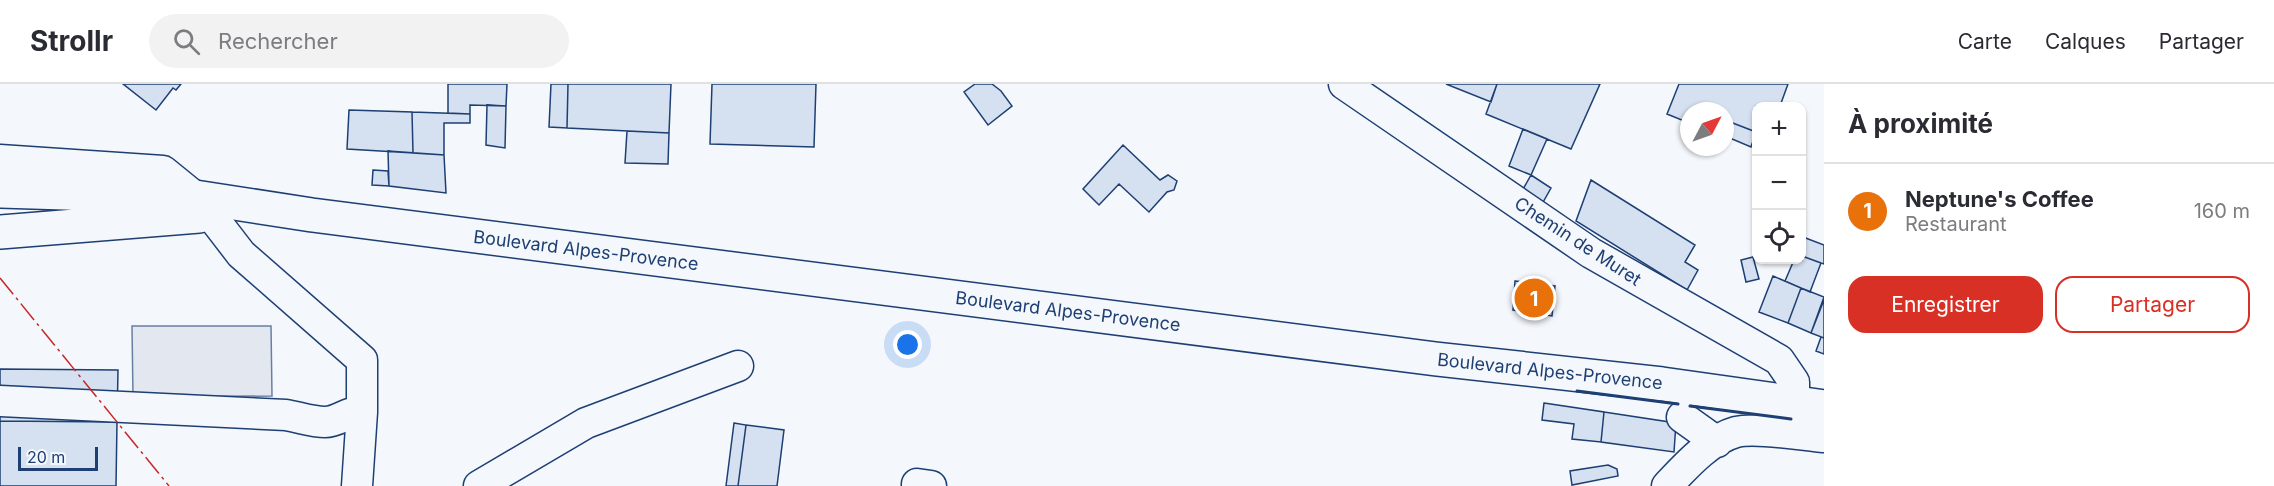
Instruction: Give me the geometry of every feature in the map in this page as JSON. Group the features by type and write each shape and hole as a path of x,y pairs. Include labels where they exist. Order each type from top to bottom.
{"main road":[{"name":"Boulevard Alpes-Provence","path":"0,191 312,215 1436,359 1662,384 1809,405"},
{"name":"Boulevard Alpes-Provence","path":"0,232 203,206"}],"street":[{"name":"Chemin de Muret","path":"1344,84 1591,253 1779,360 1809,405"},
{"path":"0,159 163,171 203,206 241,254 362,360 362,412 357,486"},
{"path":"479,486 586,423 738,366"},
{"path":"0,401 286,415 326,422 341,418 350,411 362,412"},
{"path":"1682,417 1717,442"},
{"path":"1667,486 1692,459 1736,432 1760,431 1824,437"},
{"path":"917,486 917,484 931,486"}],"shaded area":[{"path":"132,326 271,326 272,396 133,397"}],"building":[{"path":"123,84 181,84 176,90 173,88 156,110"},
{"path":"448,84 507,84 506,106 470,105 470,114 448,113"},
{"path":"551,84 568,84 567,128 549,127"},
{"path":"568,84 671,84 669,133 567,128"},
{"path":"712,84 816,84 814,147 710,144"},
{"path":"975,84 992,84 1001,91 1012,106 988,125 964,92"},
{"path":"1446,84 1497,84 1491,102"},
{"path":"1497,84 1600,84 1571,149 1486,114"},
{"path":"1679,84 1788,84 1781,102 1752,102 1752,130 1734,123 1734,102 1680,102 1680,119 1667,114"},
{"path":"487,105 506,106 505,148 486,145"},
{"path":"349,110 412,112 413,153 347,149"},
{"path":"412,112 470,114 470,123 444,123 444,155 413,153"},
{"path":"1734,123 1752,130 1751,147 1734,140"},
{"path":"1523,129 1547,139 1531,175 1509,166"},
{"path":"627,131 669,133 668,164 625,163"},
{"path":"1123,145 1160,180 1168,175 1177,181 1174,190 1167,192 1149,212 1119,184 1099,205 1083,189"},
{"path":"388,151 444,155 446,193 389,186"},
{"path":"373,170 388,171 389,186 372,185"},
{"path":"1531,175 1551,188 1542,204 1522,191"},
{"path":"1591,180 1695,245 1685,262 1698,270 1687,290 1576,221"},
{"path":"1806,238 1824,245 1824,264 1806,257"},
{"path":"1752,257 1752,264 1755,264 1759,279 1746,282 1741,260"},
{"path":"1806,257 1821,263 1810,292 1785,281 1792,264 1806,264"},
{"path":"1773,276 1801,288 1788,323 1759,312"},
{"path":"1515,281 1555,286 1552,316 1513,310"},
{"path":"1801,288 1824,297 1811,333 1788,323"},
{"path":"1824,300 1824,338 1811,333"},
{"path":"1821,337 1824,338 1824,354 1816,351"},
{"path":"0,369 118,370 117,422 0,421"},
{"path":"1544,403 1604,412 1601,442 1572,439 1574,424 1542,420"},
{"path":"1604,412 1676,423 1674,452 1601,442"},
{"path":"0,421 117,422 116,486 0,486"},
{"path":"734,423 746,425 738,486 726,486"},
{"path":"746,425 784,430 777,486 738,486"},
{"path":"1608,465 1617,469 1618,476 1572,485 1570,471"}],"wall":[{"path":"1577,391 1678,404"},
{"path":"1690,406 1791,419"}],"power":[{"path":"0,278 169,486"}],"place":[{"name":"Neptune's Coffee","path":"1534,298"}]}
